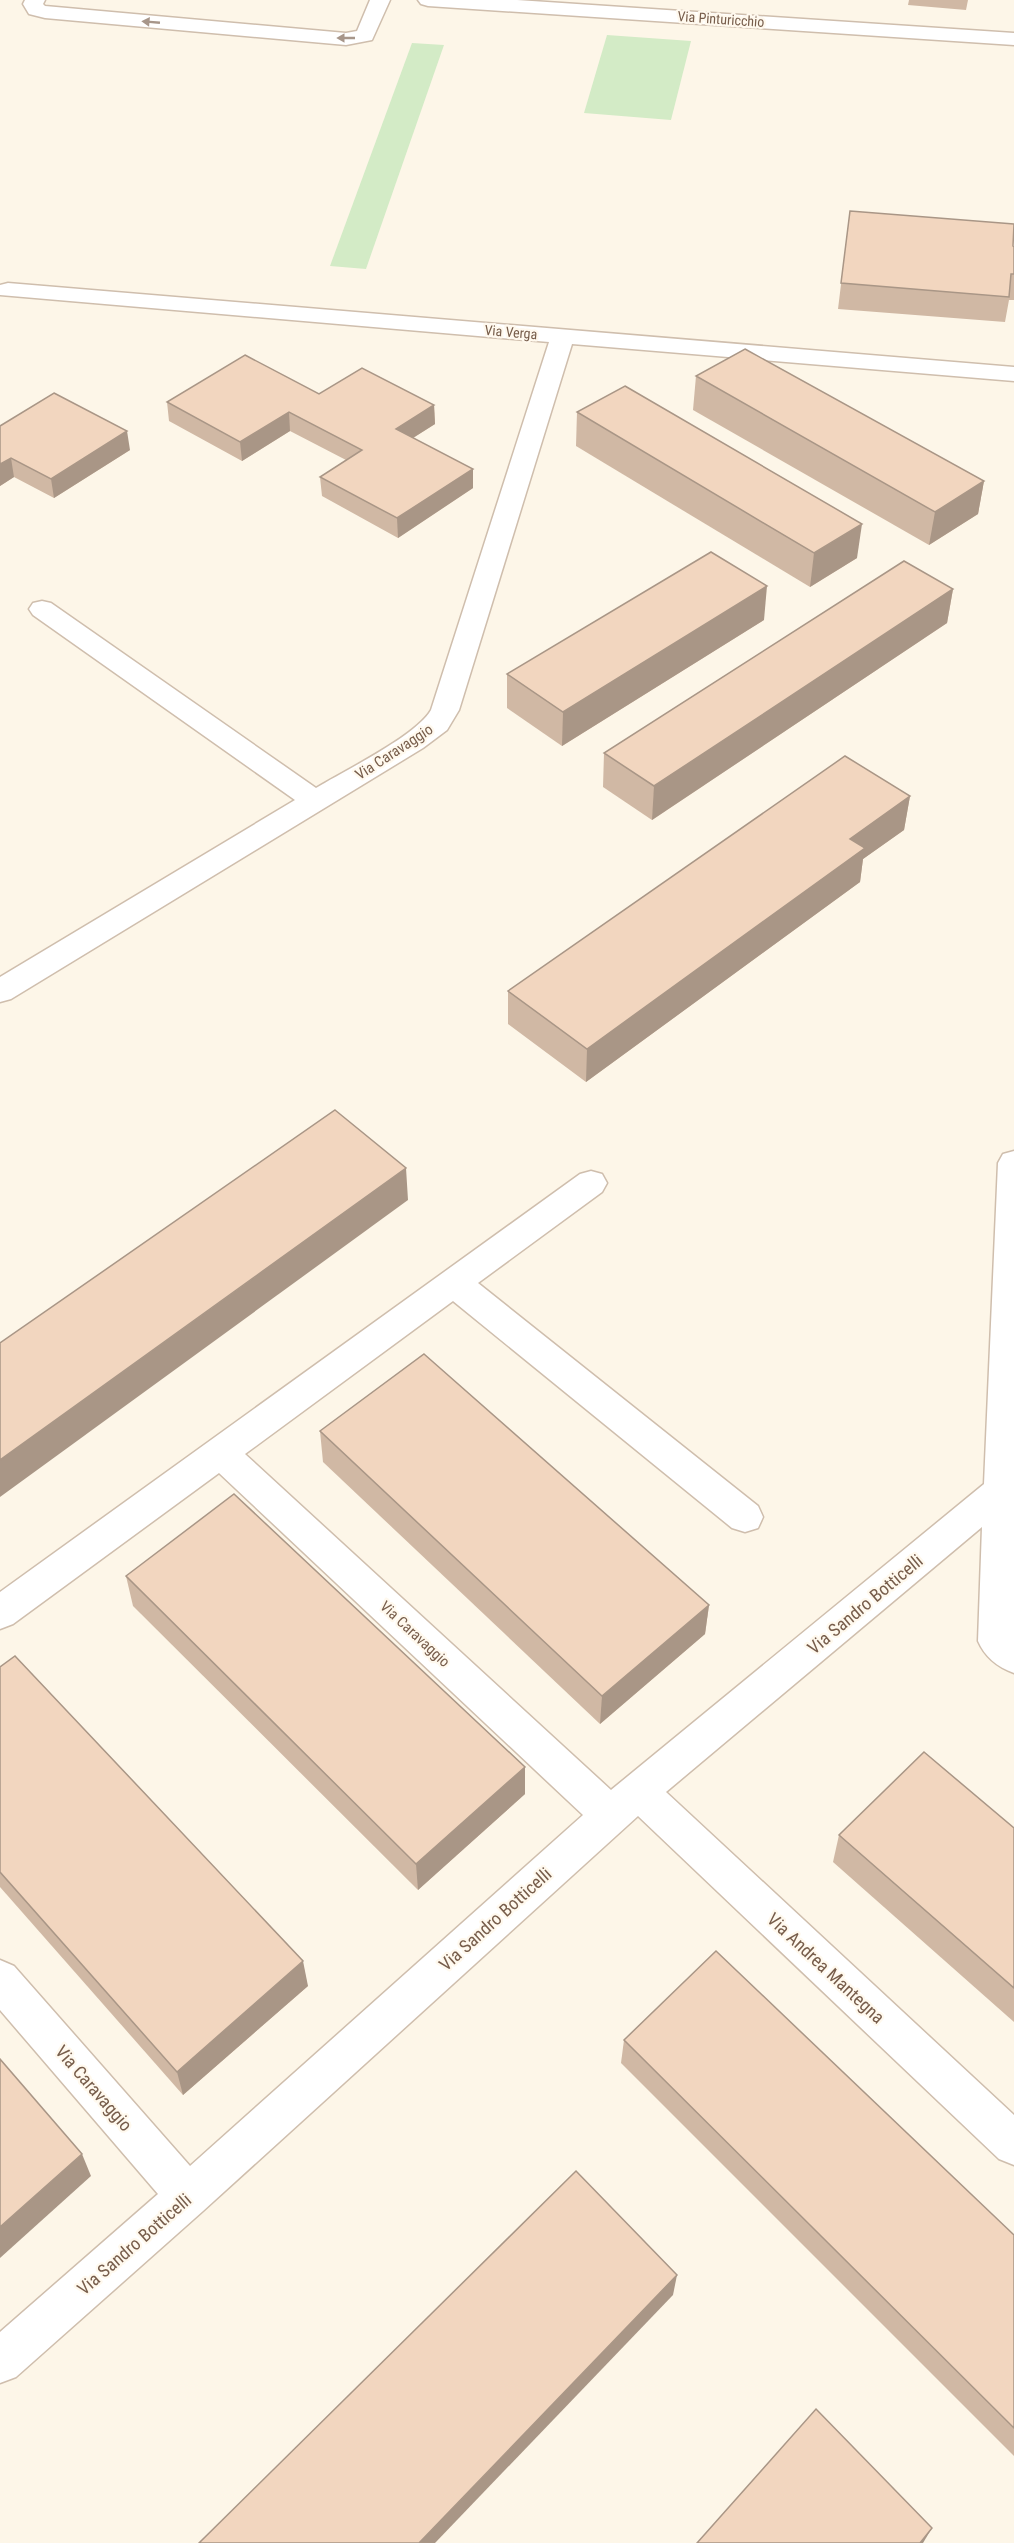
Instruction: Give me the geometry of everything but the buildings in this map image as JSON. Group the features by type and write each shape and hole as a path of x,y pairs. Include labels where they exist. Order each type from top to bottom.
{"street":[{"path":"35,0 33,4 36,10 45,12 346,39 365,36 380,0"},
{"name":"Via Pinturicchio","path":"428,0 1014,39"},
{"name":"Via Verga","path":"8,290 1014,374"},
{"name":"Via Caravaggio","path":"0,990 413,742 437,724 445,710 563,336"},
{"path":"42,609 315,801"},
{"path":"1014,1163 996,1641 1014,1657"},
{"path":"0,1613 591,1183"},
{"path":"454,1282 745,1517"},
{"name":"Via Caravaggio","path":"220,1452 624,1803"},
{"name":"Via Sandro Botticelli","path":"0,2361 188,2196 624,1803 1002,1490"},
{"name":"Via Andrea Mantegna","path":"624,1803 1014,2144"},
{"name":"Via Caravaggio","path":"0,1980 188,2196"}],"green space":[{"path":"607,35 691,41 671,120 584,113"},
{"path":"412,43 444,45 366,269 330,266"}]}
